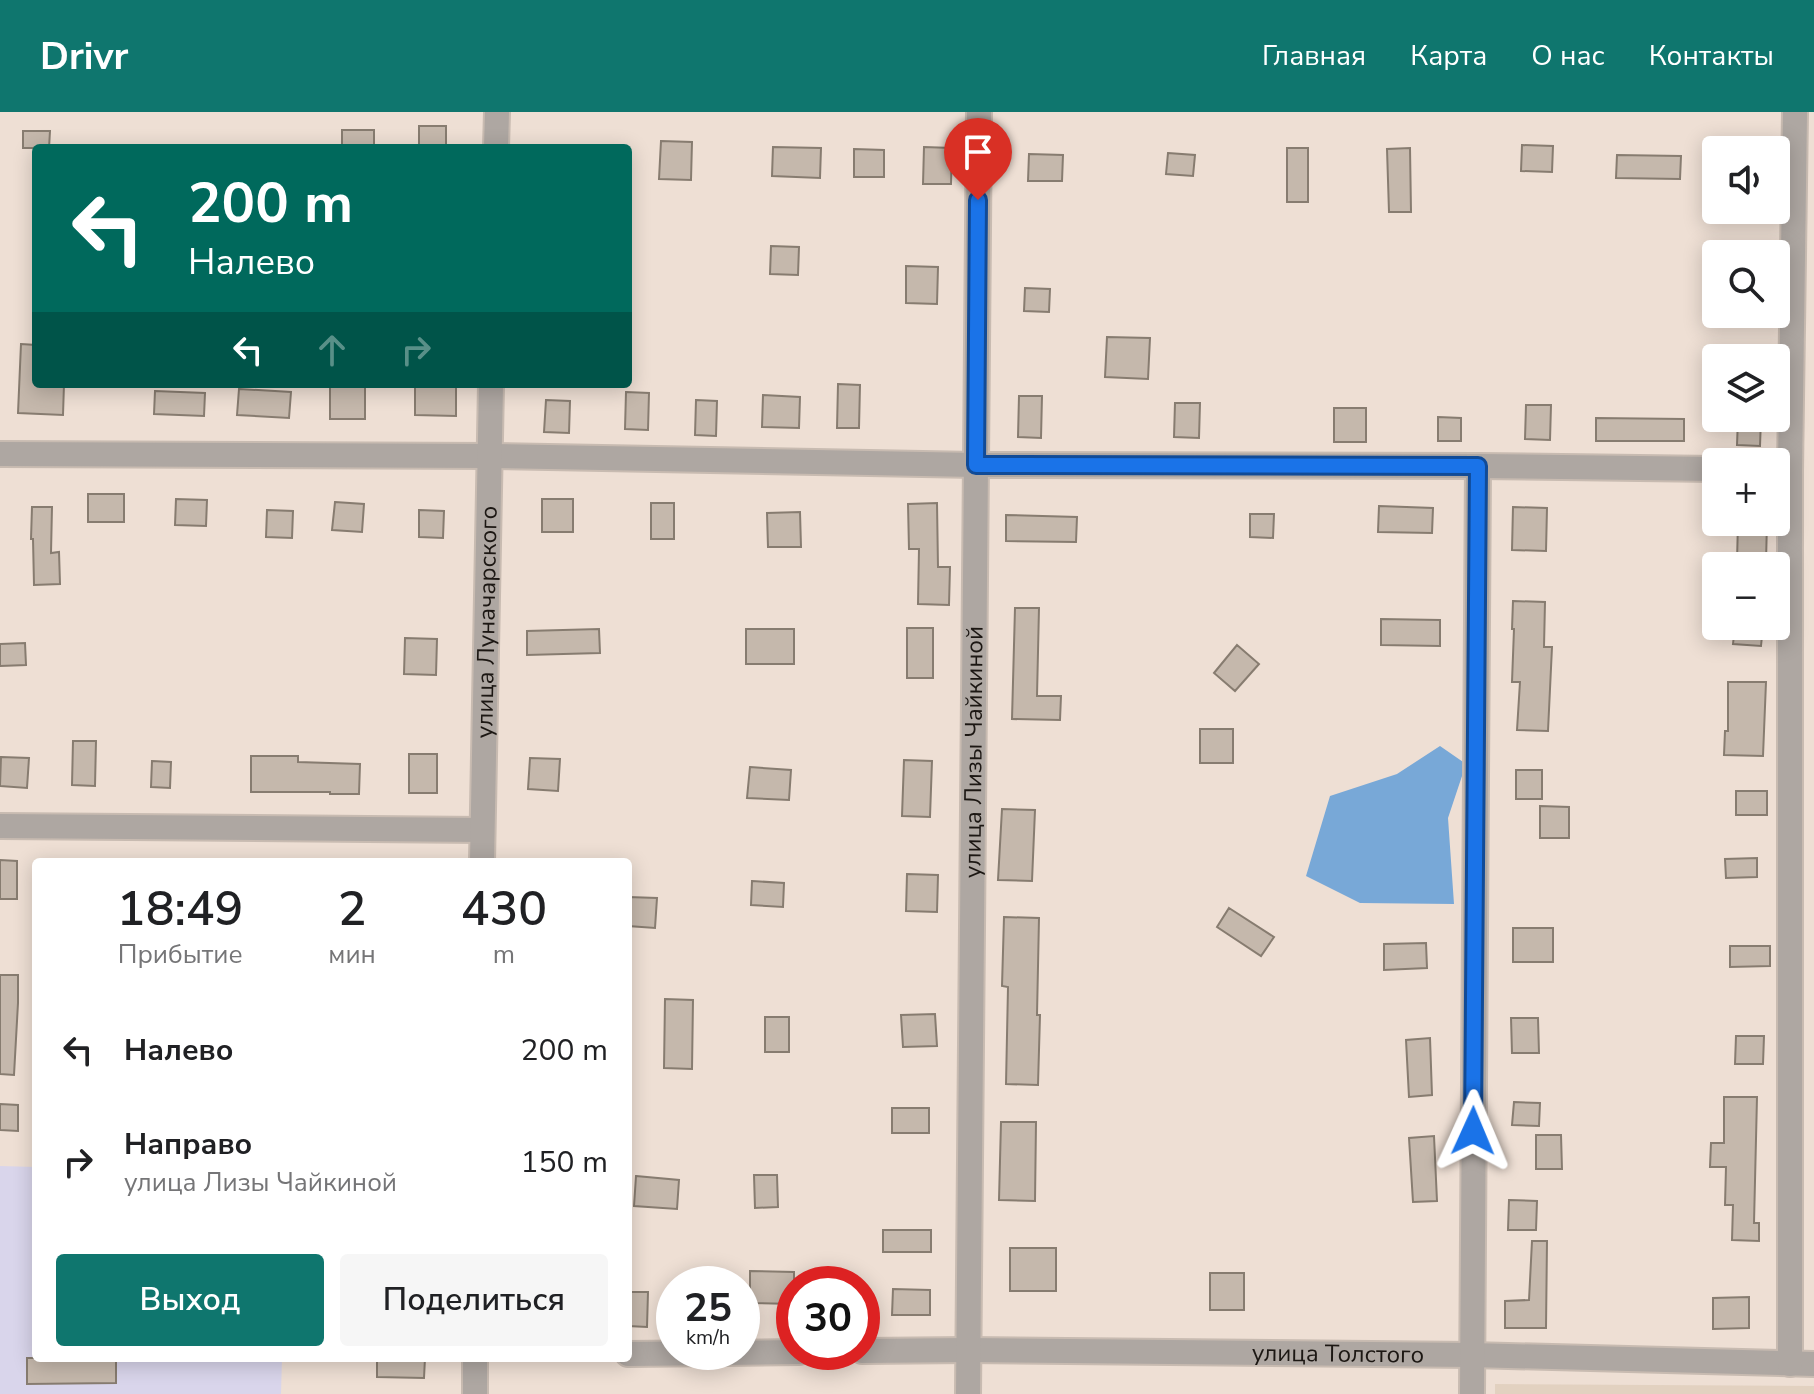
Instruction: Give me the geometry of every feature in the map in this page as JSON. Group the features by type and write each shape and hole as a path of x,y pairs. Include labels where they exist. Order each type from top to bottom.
{"street":[{"path":"496,144 497,112"},
{"name":"улица Лизы Чайкиной","path":"968,1394 979,112"},
{"path":"1784,448 1795,112"},
{"name":"улица Луначарского","path":"482,858 491,388"},
{"path":"0,454 490,456 976,465 1702,469"},
{"path":"1472,1394 1478,466"},
{"path":"1784,536 1802,1364"},
{"path":"0,826 482,830"},
{"name":"улица Толстого","path":"880,1351 1472,1355 1802,1364"},
{"path":"632,1354 776,1352"},
{"path":"475,1362 475,1394"}],"shaded area":[{"path":"0,1166 32,1167 32,1362 282,1362 281,1394 0,1394"},
{"path":"1495,1384 1814,1386 1814,1394 1495,1394"}],"water":[{"path":"1440,746 1466,764 1448,818 1454,904 1360,903 1306,876 1330,796 1397,774"}],"building":[{"path":"419,126 446,126 446,144 419,144"},
{"path":"342,130 374,130 374,144 342,144"},
{"path":"23,131 50,131 49,144 32,144 32,148 23,148"},
{"path":"661,141 692,142 691,180 659,179"},
{"path":"1522,145 1553,146 1552,172 1521,171"},
{"path":"773,147 821,148 820,178 772,176"},
{"path":"924,147 952,148 951,184 923,184"},
{"path":"1287,148 1308,148 1308,202 1287,202"},
{"path":"1410,148 1411,212 1389,212 1387,149"},
{"path":"854,149 884,150 884,177 854,177"},
{"path":"1168,153 1195,155 1193,176 1166,174"},
{"path":"1029,154 1063,155 1062,181 1028,181"},
{"path":"1617,155 1681,156 1680,179 1616,178"},
{"path":"771,246 799,247 798,275 770,274"},
{"path":"906,266 938,267 937,304 906,303"},
{"path":"1025,288 1050,289 1049,312 1024,311"},
{"path":"1107,337 1150,338 1148,379 1105,377"},
{"path":"21,344 32,345 32,388 64,388 63,415 18,413"},
{"path":"838,384 860,385 859,428 837,428"},
{"path":"330,388 365,388 365,419 330,419"},
{"path":"415,388 456,388 456,416 415,415"},
{"path":"239,389 291,392 289,418 237,415"},
{"path":"155,391 205,393 204,416 154,414"},
{"path":"626,392 649,393 648,430 625,429"},
{"path":"763,395 800,397 799,428 762,427"},
{"path":"1019,396 1042,396 1041,438 1018,437"},
{"path":"546,400 570,401 569,433 544,432"},
{"path":"696,400 717,401 716,436 695,435"},
{"path":"1175,403 1200,403 1199,438 1174,437"},
{"path":"1526,405 1551,405 1550,440 1525,439"},
{"path":"1334,408 1366,408 1366,442 1334,442"},
{"path":"1438,417 1461,418 1461,441 1438,441"},
{"path":"1596,418 1684,419 1684,441 1596,441"},
{"path":"1737,432 1760,432 1760,446 1737,445"},
{"path":"88,494 124,494 124,522 88,522"},
{"path":"176,499 207,500 206,526 175,525"},
{"path":"542,499 573,499 573,532 542,532"},
{"path":"335,502 364,504 362,532 332,530"},
{"path":"651,503 674,503 674,539 651,539"},
{"path":"937,503 938,567 950,567 949,605 918,604 919,549 909,549 908,504"},
{"path":"1379,506 1433,508 1432,533 1378,532"},
{"path":"32,507 52,507 51,553 59,552 60,584 34,585"},
{"path":"1513,507 1547,508 1546,551 1512,550"},
{"path":"267,510 293,511 292,538 266,537"},
{"path":"419,510 444,511 443,538 419,537"},
{"path":"800,512 801,547 768,547 767,513"},
{"path":"1250,514 1274,514 1273,538 1250,537"},
{"path":"1006,515 1077,517 1076,542 1006,541"},
{"path":"1738,536 1767,536 1766,552 1737,552"},
{"path":"1513,601 1545,602 1544,647 1552,647 1548,731 1517,730 1520,682 1512,682"},
{"path":"1015,608 1039,608 1037,696 1061,696 1060,720 1012,719"},
{"path":"1381,619 1440,620 1440,646 1381,645"},
{"path":"907,628 933,628 933,678 907,678"},
{"path":"599,629 600,653 527,655 527,631"},
{"path":"746,629 794,629 794,664 746,664"},
{"path":"405,638 437,639 436,675 404,674"},
{"path":"1733,640 1762,640 1761,646 1733,644"},
{"path":"25,643 26,665 0,666 0,644"},
{"path":"1237,645 1259,664 1235,691 1214,673"},
{"path":"1728,682 1766,682 1763,756 1724,755 1725,731 1728,731"},
{"path":"1200,729 1233,729 1233,763 1200,763"},
{"path":"73,741 96,741 95,786 72,785"},
{"path":"409,754 437,754 437,793 409,793"},
{"path":"251,756 298,756 298,762 360,764 359,794 251,792"},
{"path":"1,757 29,758 27,788 0,786"},
{"path":"530,758 560,759 558,791 528,789"},
{"path":"904,760 932,761 930,817 902,816"},
{"path":"152,761 171,762 170,788 151,787"},
{"path":"750,767 791,770 789,800 747,798"},
{"path":"1516,770 1542,770 1542,799 1516,799"},
{"path":"1736,791 1767,791 1767,815 1736,815"},
{"path":"1540,806 1569,807 1569,838 1540,838"},
{"path":"1002,809 1035,810 1032,881 998,880"},
{"path":"1757,858 1757,877 1726,878 1725,859"},
{"path":"0,860 17,861 17,899 0,899"},
{"path":"907,874 938,875 937,912 906,911"},
{"path":"752,881 784,883 783,907 751,905"},
{"path":"632,897 657,898 655,928 632,926"},
{"path":"1229,908 1274,937 1261,956 1217,927"},
{"path":"1004,917 1039,918 1038,1085 1006,1084 1008,987 1002,986"},
{"path":"1513,928 1553,928 1553,962 1513,962"},
{"path":"1426,943 1427,968 1384,970 1384,944"},
{"path":"1730,946 1770,946 1770,966 1730,967"},
{"path":"0,975 18,975 14,1075 0,1074"},
{"path":"665,999 693,1000 692,1069 664,1068"},
{"path":"935,1014 937,1046 903,1047 901,1015"},
{"path":"765,1017 789,1017 789,1052 765,1052"},
{"path":"1511,1018 1538,1018 1539,1053 1512,1053"},
{"path":"1736,1036 1764,1036 1763,1064 1735,1064"},
{"path":"1430,1038 1432,1095 1409,1097 1406,1040"},
{"path":"1724,1097 1757,1097 1754,1223 1759,1223 1759,1241 1732,1240 1733,1205 1725,1205 1726,1167 1710,1167 1711,1143 1724,1143"},
{"path":"1514,1102 1540,1103 1539,1126 1512,1125"},
{"path":"0,1104 18,1105 18,1131 0,1130"},
{"path":"892,1108 929,1108 929,1133 892,1133"},
{"path":"1001,1122 1036,1122 1035,1201 999,1200"},
{"path":"1536,1135 1561,1135 1562,1169 1536,1169"},
{"path":"1434,1136 1437,1201 1413,1202 1409,1138"},
{"path":"754,1175 777,1175 778,1207 755,1208"},
{"path":"636,1176 679,1180 677,1209 634,1206"},
{"path":"1509,1200 1537,1201 1536,1230 1508,1230"},
{"path":"883,1230 931,1230 931,1252 883,1252"},
{"path":"1532,1241 1547,1241 1546,1328 1505,1328 1505,1301 1529,1300"},
{"path":"1010,1248 1056,1248 1056,1291 1010,1291"},
{"path":"760,1271 776,1272 776,1304 760,1303"},
{"path":"1210,1273 1244,1273 1244,1310 1210,1310"},
{"path":"893,1289 930,1290 930,1315 892,1315"},
{"path":"632,1292 648,1292 647,1327 632,1326"},
{"path":"1749,1297 1749,1328 1713,1329 1713,1298"},
{"path":"27,1358 32,1358 32,1362 116,1362 116,1383 27,1384"},
{"path":"377,1362 425,1362 424,1378 377,1377"}],"route":[{"path":"978,200 976,465 1478,466 1473,1131"}]}
